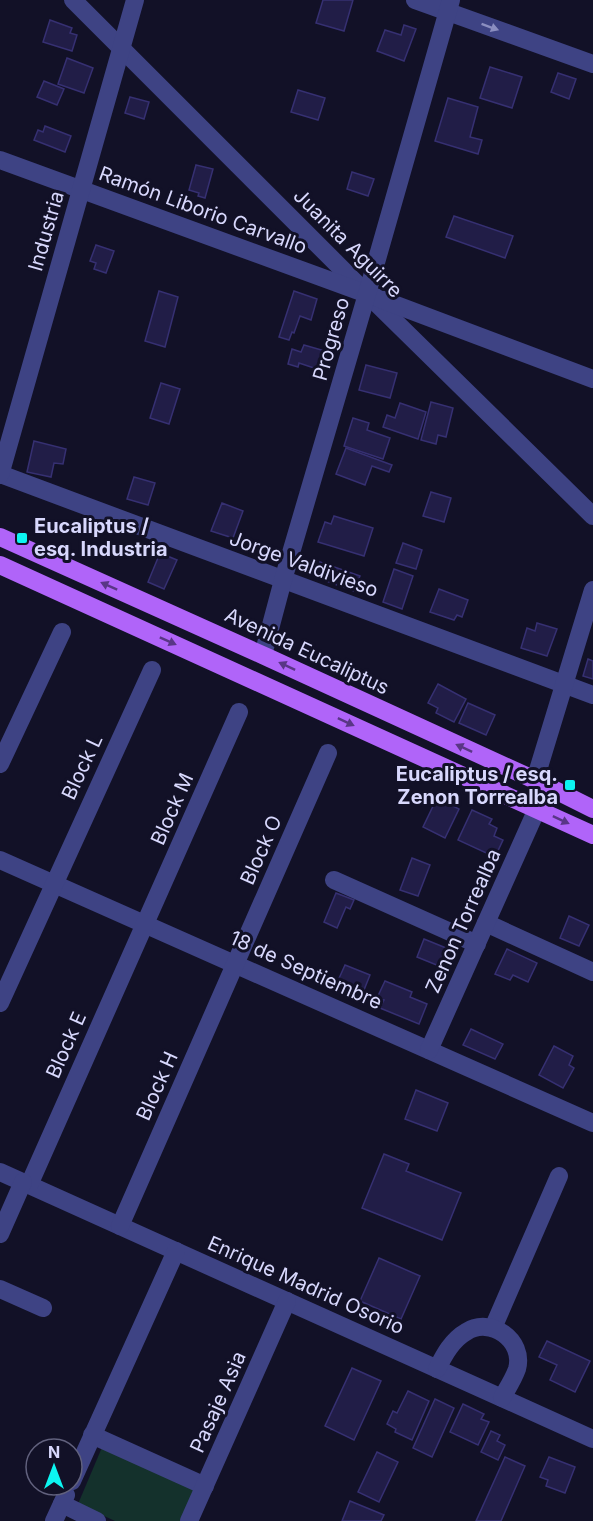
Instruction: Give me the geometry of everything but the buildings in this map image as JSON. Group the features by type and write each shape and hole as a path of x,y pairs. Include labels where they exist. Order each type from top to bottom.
{"main road":[{"name":"Avenida Eucaliptus","path":"0,537 263,655 593,809"},
{"path":"0,565 593,835"}],"street":[{"name":"Juanita Aguirre","path":"73,0 593,516"},
{"name":"Industria","path":"0,475 135,0"},
{"path":"415,0 449,6 593,64"},
{"name":"Progreso","path":"263,655 449,6"},
{"name":"Ramón Liborio Carvallo","path":"0,160 593,379"},
{"name":"Jorge Valdivieso","path":"0,475 593,695"},
{"path":"535,780 593,590"},
{"path":"0,764 62,632"},
{"name":"Block L","path":"0,1002 152,670"},
{"name":"Block M","path":"145,924 239,712"},
{"name":"Block O","path":"236,964 328,753"},
{"name":"Zenon Torrealba","path":"429,1050 537,809"},
{"name":"18 de Septiembre","path":"0,860 593,1123"},
{"path":"334,880 477,944"},
{"path":"486,923 593,972"},
{"name":"Block E","path":"0,1234 26,1184 145,924"},
{"name":"Block H","path":"120,1226 236,964"},
{"name":"Enrique Madrid Osorio","path":"0,1172 593,1439"},
{"path":"493,1328 559,1176"},
{"path":"84,1453 176,1251"},
{"path":"0,1289 43,1308"},
{"name":"Pasaje Asia","path":"189,1521 287,1301"},
{"path":"437,1369 453,1344 467,1331 475,1328 493,1328 501,1332 513,1344 517,1352 517,1369 502,1398"},
{"path":"92,1435 205,1485"},
{"path":"65,1497 58,1513 98,1521"}],"green space":[{"path":"103,1445 198,1489 183,1521 115,1521 78,1504 81,1497 84,1497 84,1490"}],"place":[{"name":"Eucaliptus / esq. Industria","path":"22,538"},
{"name":"Eucaliptus / esq. Zenon Torrealba","path":"570,785"}]}
